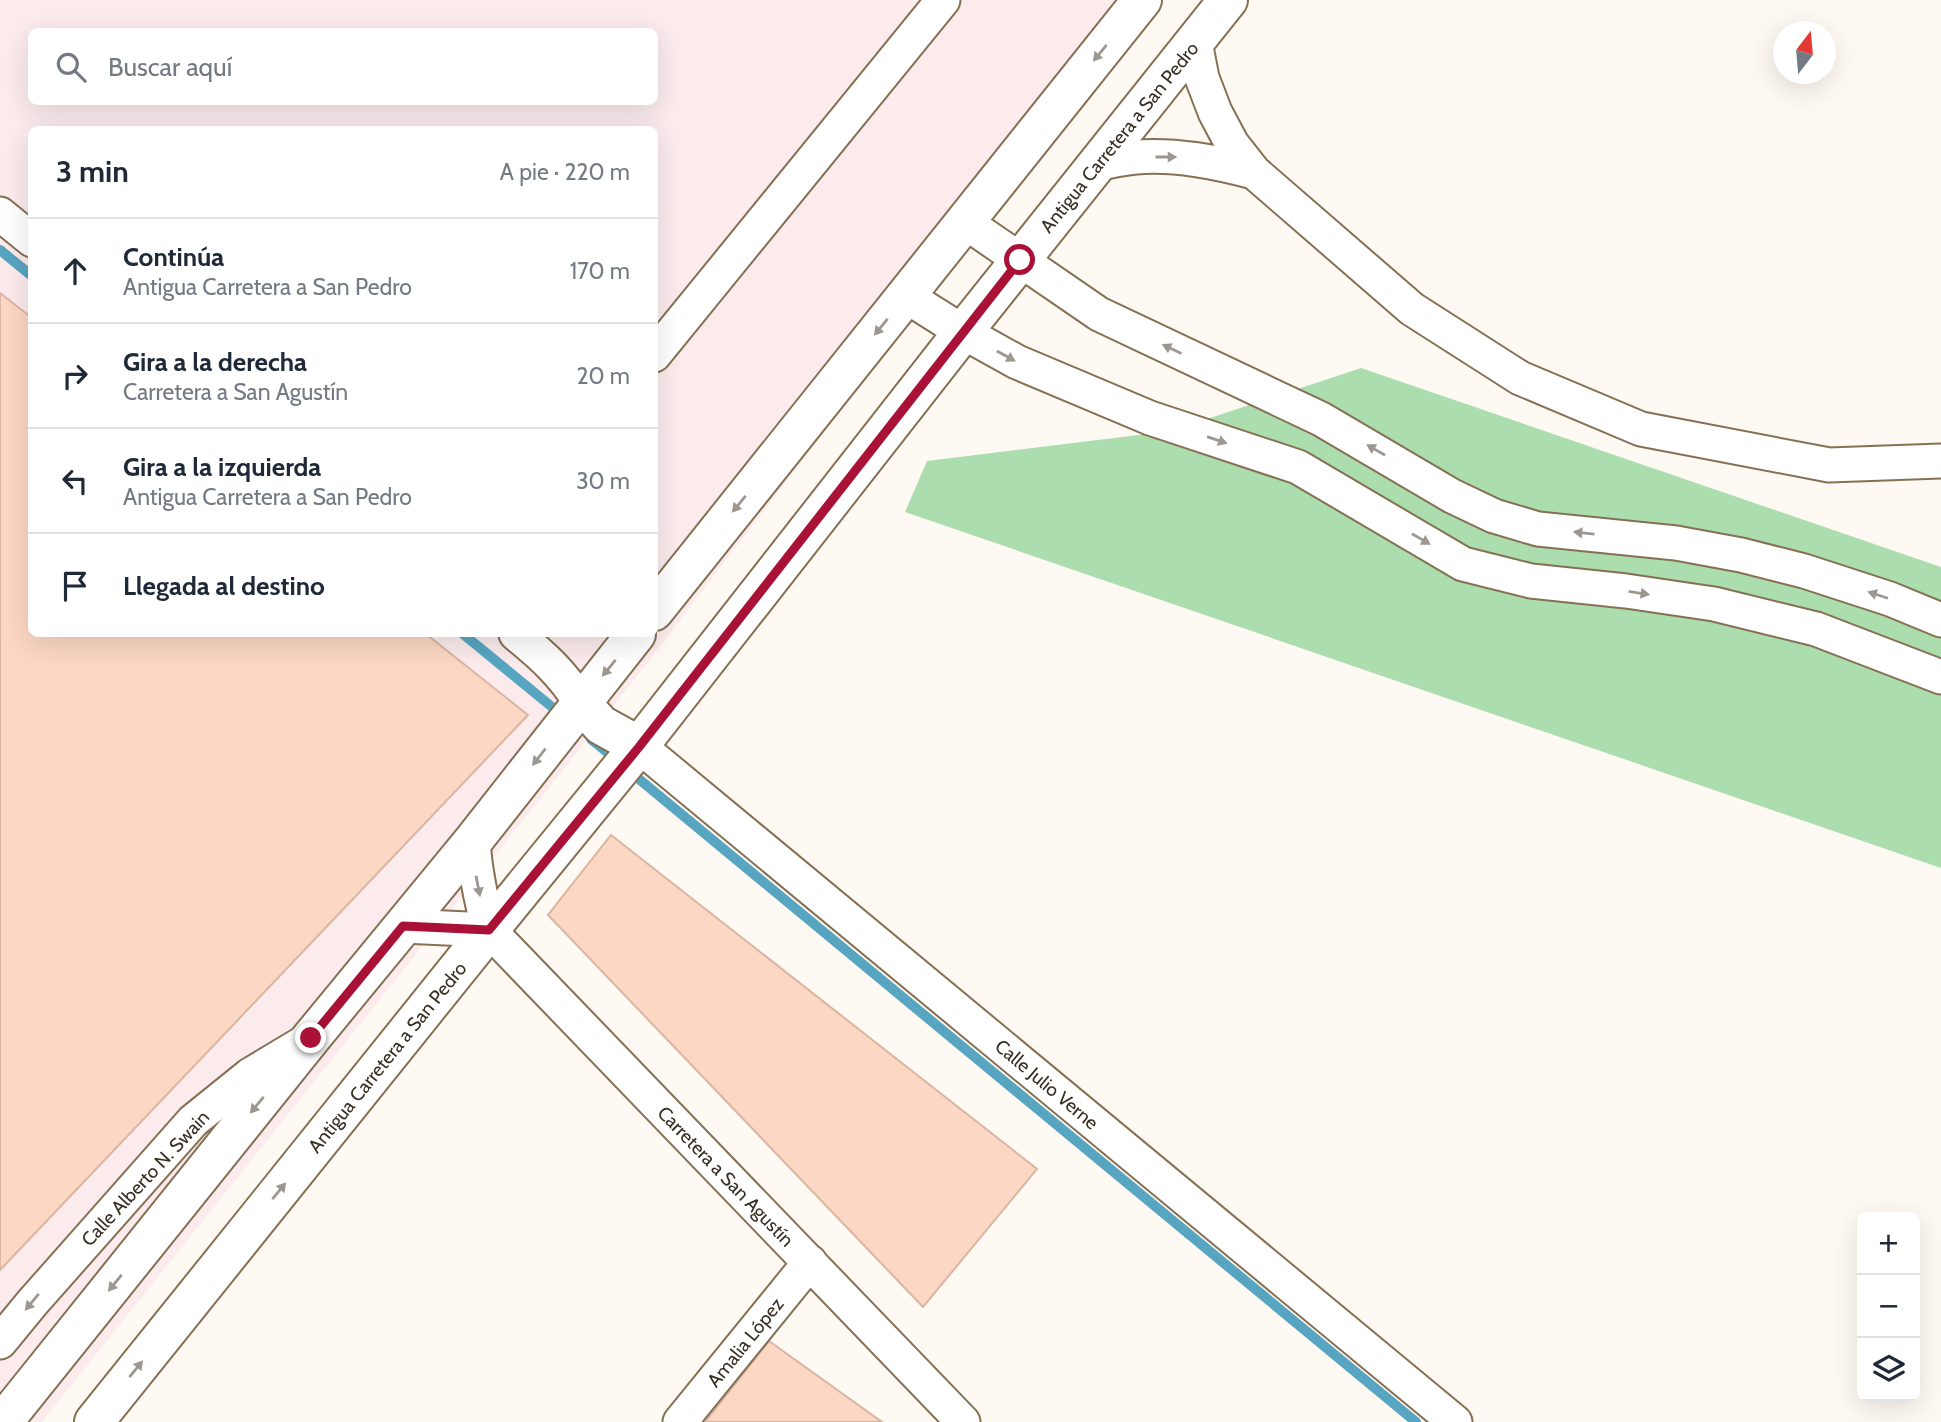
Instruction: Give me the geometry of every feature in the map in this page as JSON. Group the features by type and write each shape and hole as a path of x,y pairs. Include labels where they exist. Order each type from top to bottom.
{"main road":[{"path":"658,606 1142,0"},
{"name":"Antigua Carretera a San Pedro","path":"94,1422 639,747 963,332 1228,0"},
{"path":"3,1422 473,841 634,637"},
{"path":"581,703 601,725 639,747"}],"street":[{"path":"658,350 943,0"},
{"path":"1195,42 1202,78 1215,112 1232,144 1254,173 1412,309 1520,378 1641,429 1829,465 1941,461"},
{"path":"1098,163 1138,157 1177,157 1216,162 1254,173"},
{"path":"0,214 28,237"},
{"path":"965,222 1099,314 1321,419 1452,496 1494,516 1538,529 1676,543 1741,555 1841,583 1941,620"},
{"path":"906,296 1017,362 1150,418 1298,467 1464,564 1531,581 1714,604 1816,629 1941,677"},
{"path":"520,637 554,666 581,703"},
{"name":"Calle Julio Verne","path":"639,747 1455,1422"},
{"name":"Carretera a San Agustín","path":"473,841 478,886 489,930 963,1422"},
{"path":"403,926 489,930"},
{"name":"Calle Alberto N. Swain","path":"0,1342 192,1121 250,1075 311,1038"},
{"name":"Amalia López","path":"680,1422 810,1262"}],"shaded area":[{"path":"0,0 1156,0 607,715 42,1422 0,1422"}],"green space":[{"path":"1361,368 1941,567 1941,868 905,512 927,461 1171,431"}],"building":[{"path":"0,293 28,315 28,637 430,637 528,715 0,1270"},
{"path":"611,835 1037,1169 923,1307 548,915"},
{"path":"769,1341 882,1422 705,1422"}],"waterway":[{"path":"0,250 28,273"},
{"path":"467,637 563,716"},
{"path":"591,739 617,760"},
{"path":"628,770 1416,1422"}],"route":[{"path":"311,1038 403,926 489,930 639,747 1020,260"}]}
